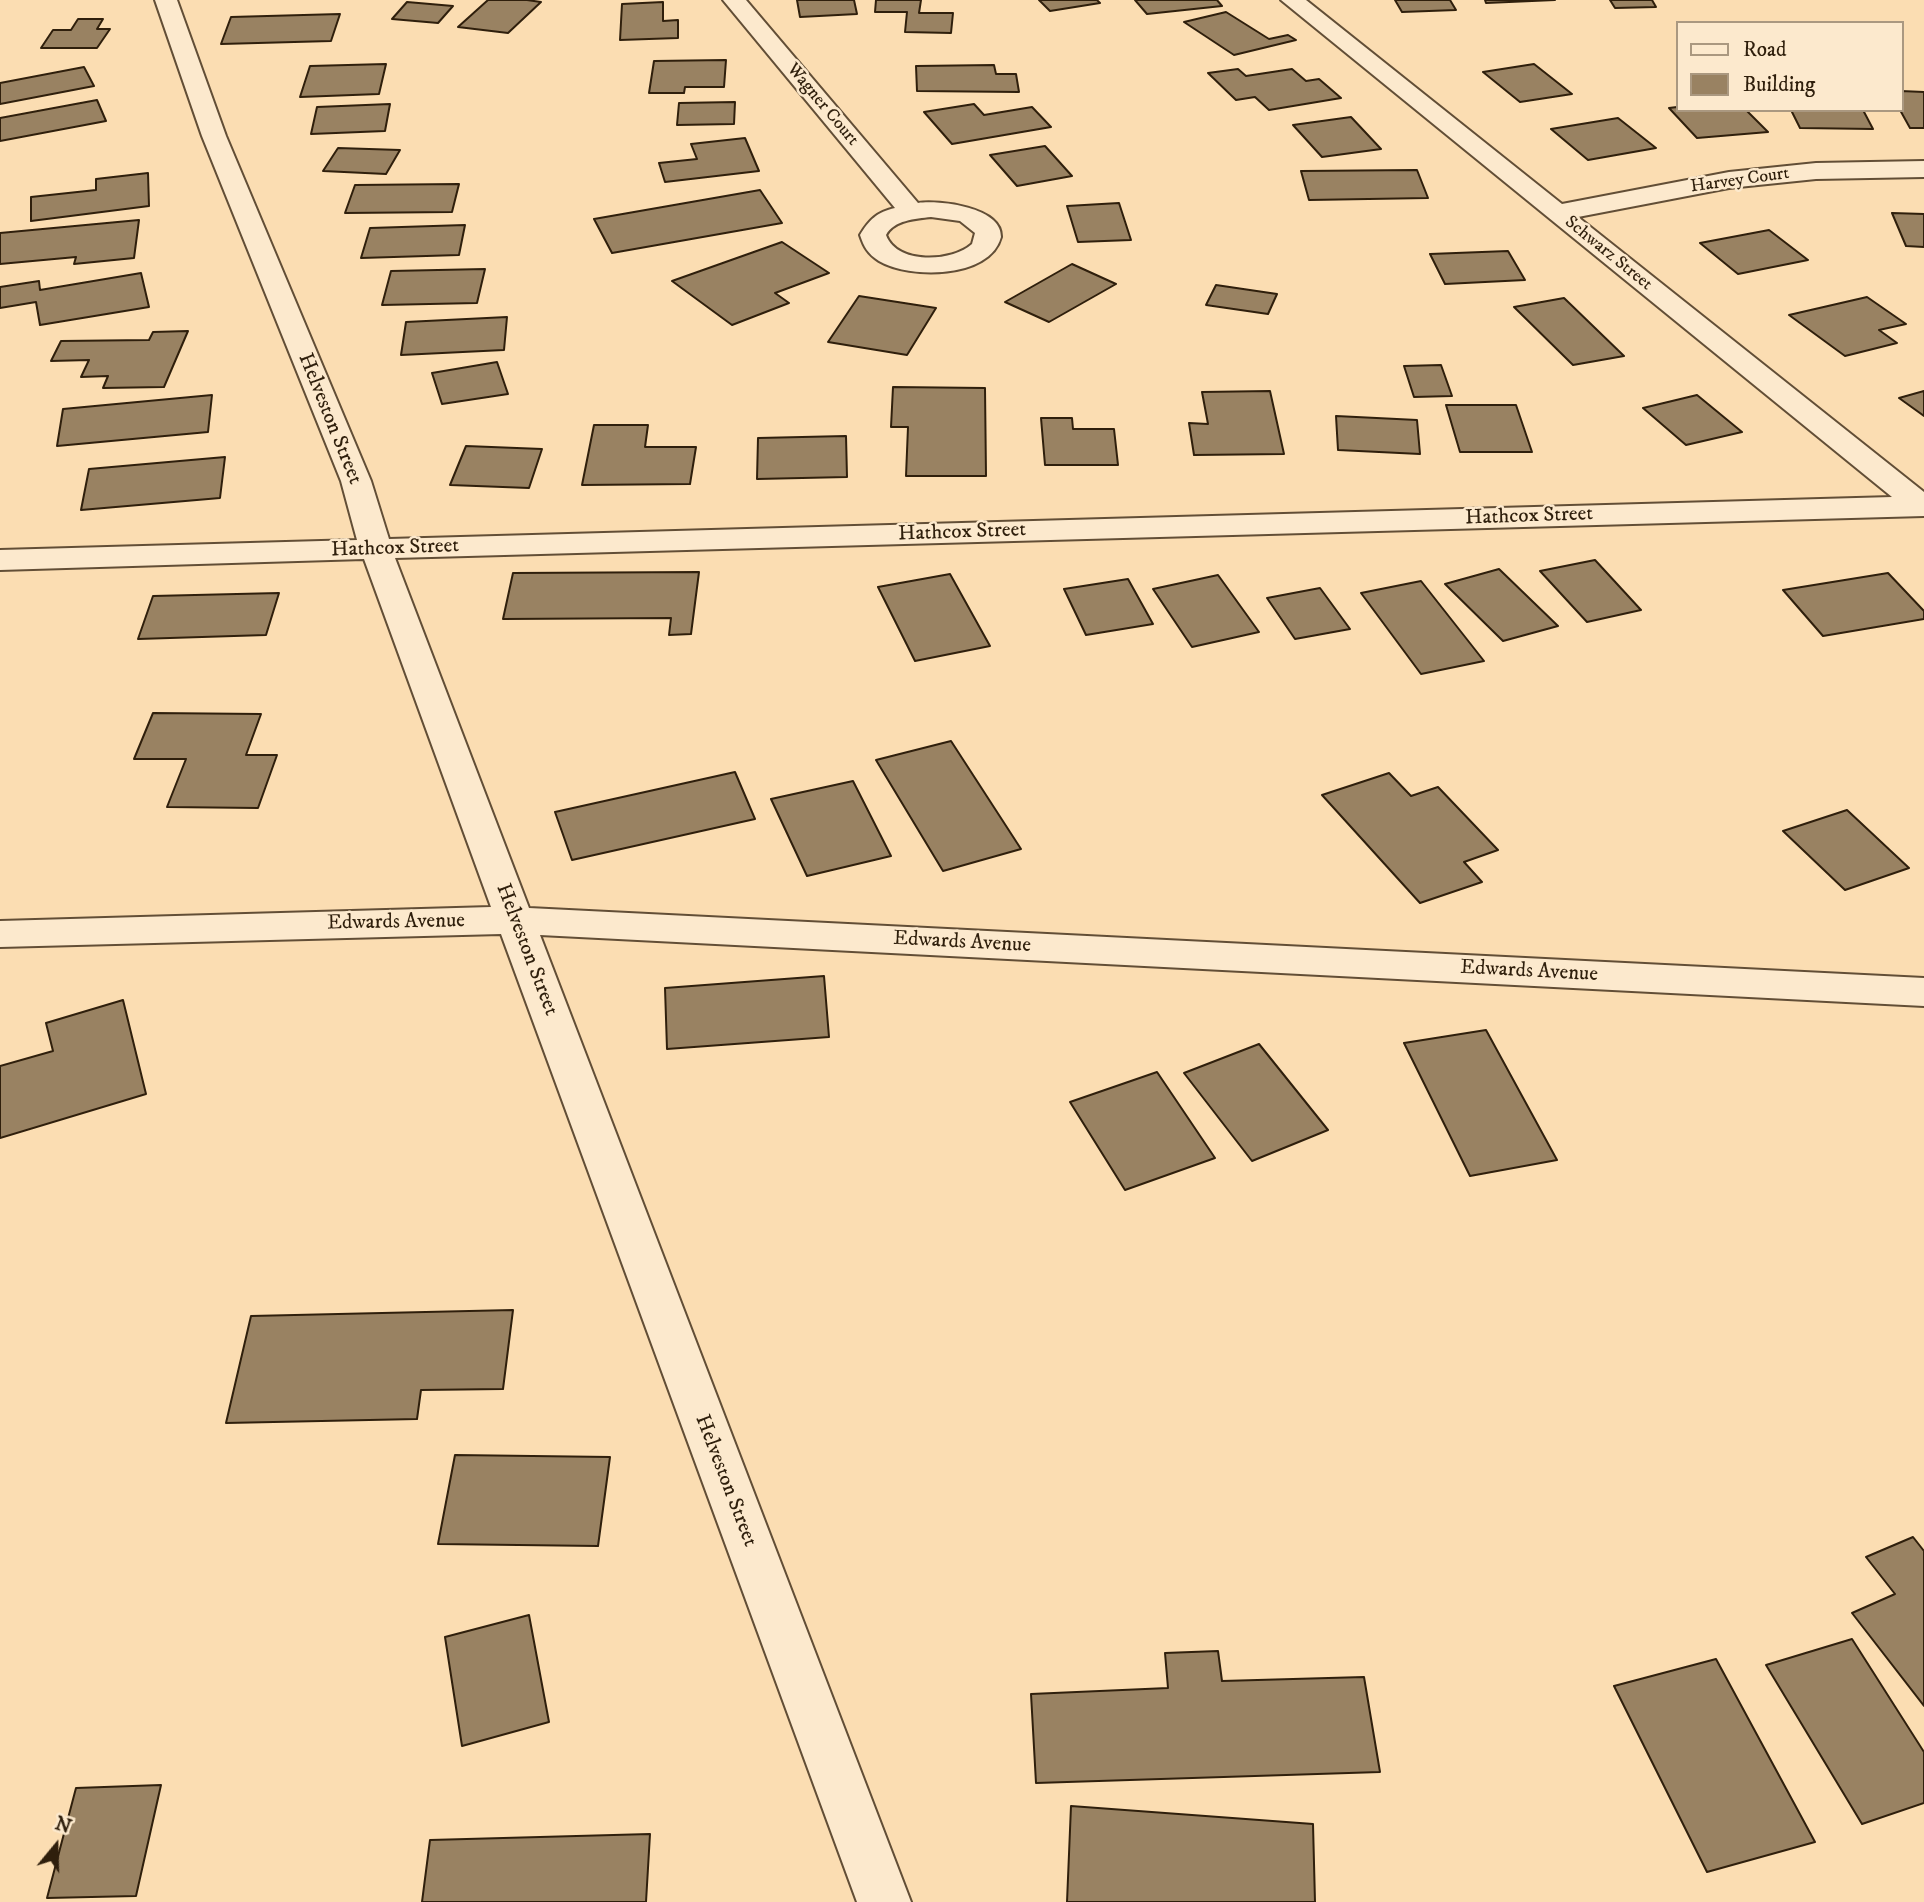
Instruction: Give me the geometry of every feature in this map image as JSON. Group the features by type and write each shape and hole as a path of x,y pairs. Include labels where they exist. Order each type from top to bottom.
{"street":[{"name":"Helveston Street","path":"166,0 214,136 356,481 376,550 884,1902"},
{"name":"Wagner Court","path":"734,0 911,211"},
{"name":"Schwarz Street","path":"1292,0 1923,506"},
{"name":"Harvey Court","path":"1557,213 1729,180 1816,171 1924,169"},
{"name":"Hathcox Street","path":"0,560 1923,506"},
{"name":"Edwards Avenue","path":"0,934 514,920 1924,992"}],"building":[{"path":"488,0 541,2 508,33 458,27"},
{"path":"797,0 854,0 857,14 800,17"},
{"path":"876,0 921,0 919,13 953,13 951,33 905,32 907,12 875,12"},
{"path":"1039,0 1097,0 1100,3 1050,11"},
{"path":"1135,0 1217,0 1222,6 1147,14"},
{"path":"1395,0 1450,0 1456,10 1402,12"},
{"path":"1485,0 1555,0 1486,3"},
{"path":"1610,0 1652,0 1656,7 1615,8"},
{"path":"407,2 453,6 438,23 392,19"},
{"path":"663,2 663,21 678,20 678,38 620,40 622,4"},
{"path":"1226,12 1269,39 1288,35 1296,40 1234,55 1184,22"},
{"path":"340,14 331,41 221,44 231,17"},
{"path":"78,19 103,19 97,29 110,29 97,48 41,48 53,30 71,30"},
{"path":"726,60 724,87 685,87 684,93 649,93 654,61"},
{"path":"386,64 379,94 300,97 310,66"},
{"path":"1534,64 1572,94 1520,102 1483,72"},
{"path":"994,65 996,74 1016,74 1019,92 917,91 916,66"},
{"path":"84,67 94,86 0,104 0,83"},
{"path":"1238,69 1246,76 1292,69 1306,81 1319,79 1341,98 1269,110 1255,97 1236,100 1208,73"},
{"path":"1903,91 1924,92 1924,128 1910,128 1901,112"},
{"path":"97,100 106,121 0,141 0,118"},
{"path":"735,102 734,124 677,125 679,103"},
{"path":"390,104 385,131 311,134 317,107"},
{"path":"974,104 984,115 1032,107 1051,127 952,144 924,112"},
{"path":"1675,107 1675,112 1748,112 1768,132 1697,138 1669,108"},
{"path":"1792,112 1864,112 1873,129 1800,128"},
{"path":"1351,117 1381,149 1322,157 1293,125"},
{"path":"1618,118 1656,148 1588,160 1551,129"},
{"path":"745,138 759,171 665,182 659,163 697,159 691,144"},
{"path":"1045,146 1072,176 1017,186 990,155"},
{"path":"338,148 400,150 386,174 323,171"},
{"path":"1417,170 1428,198 1309,200 1301,171"},
{"path":"148,173 149,206 31,221 31,197 96,190 96,179"},
{"path":"459,184 452,212 345,213 355,185"},
{"path":"760,190 782,223 612,253 594,219"},
{"path":"1119,203 1131,240 1078,242 1067,206"},
{"path":"1892,213 1924,214 1924,247 1906,246"},
{"path":"139,220 134,258 74,264 76,257 0,264 0,233"},
{"path":"465,225 459,255 361,258 370,228"},
{"path":"1769,230 1808,260 1738,274 1700,243"},
{"path":"782,242 829,273 775,293 789,303 732,325 672,281"},
{"path":"1508,251 1525,280 1445,284 1430,254"},
{"path":"1072,264 1116,284 1049,322 1005,302"},
{"path":"485,269 477,303 382,305 391,271"},
{"path":"141,273 149,307 40,325 36,302 0,308 0,287 39,281 40,290"},
{"path":"1216,285 1277,294 1268,314 1206,305"},
{"path":"859,296 936,308 907,355 828,342"},
{"path":"1867,297 1906,324 1879,330 1897,343 1845,356 1789,315"},
{"path":"1564,298 1624,356 1573,365 1514,307"},
{"path":"507,317 504,350 401,355 406,322"},
{"path":"188,331 164,387 103,388 108,376 81,377 89,360 51,361 61,341 149,340 153,332"},
{"path":"497,362 508,394 442,404 432,373"},
{"path":"1441,365 1452,396 1414,397 1404,366"},
{"path":"893,387 985,388 986,476 906,476 908,427 891,427"},
{"path":"1270,391 1284,454 1194,455 1189,423 1208,424 1202,392"},
{"path":"1924,391 1924,416 1899,398"},
{"path":"212,395 208,432 57,446 63,409"},
{"path":"1697,395 1742,432 1686,445 1643,408"},
{"path":"1446,405 1516,405 1532,452 1460,452"},
{"path":"1336,416 1417,420 1420,454 1338,450"},
{"path":"1041,418 1072,418 1073,429 1114,429 1118,465 1045,465"},
{"path":"594,425 648,425 645,447 696,447 690,484 582,485"},
{"path":"846,436 847,477 757,479 758,438"},
{"path":"466,446 542,449 529,488 450,485"},
{"path":"225,457 220,498 81,510 89,469"},
{"path":"1595,560 1641,610 1587,622 1540,571"},
{"path":"1499,569 1558,626 1503,641 1445,584"},
{"path":"699,572 691,634 669,635 671,618 503,619 513,573"},
{"path":"1888,573 1924,611 1924,619 1823,636 1783,590"},
{"path":"950,574 990,646 915,661 878,587"},
{"path":"1218,575 1259,632 1192,647 1153,589"},
{"path":"1128,579 1153,624 1086,635 1064,589"},
{"path":"1421,581 1484,661 1421,674 1361,593"},
{"path":"1320,588 1350,629 1295,639 1267,598"},
{"path":"279,593 266,635 138,639 153,596"},
{"path":"153,713 261,714 246,755 277,755 258,808 167,807 186,759 134,759"},
{"path":"951,741 1021,849 943,871 876,760"},
{"path":"735,772 755,819 572,860 555,812"},
{"path":"1389,773 1411,796 1438,787 1498,850 1464,862 1482,882 1420,903 1322,795"},
{"path":"853,781 891,856 807,876 771,799"},
{"path":"1847,810 1909,868 1845,890 1783,831"},
{"path":"824,976 829,1037 667,1049 665,988"},
{"path":"123,1000 146,1094 0,1138 0,1066 53,1051 46,1023"},
{"path":"1486,1030 1557,1160 1470,1176 1404,1043"},
{"path":"1259,1044 1328,1130 1252,1161 1184,1073"},
{"path":"1157,1072 1215,1158 1125,1190 1070,1102"},
{"path":"513,1310 503,1389 421,1390 417,1419 226,1423 251,1316"},
{"path":"455,1455 610,1457 598,1546 438,1544"},
{"path":"1913,1537 1924,1551 1924,1706 1852,1613 1895,1594 1866,1557"},
{"path":"529,1615 549,1722 462,1746 445,1637"},
{"path":"1852,1639 1924,1752 1924,1803 1862,1824 1766,1665"},
{"path":"1218,1651 1222,1681 1364,1677 1380,1772 1036,1783 1031,1694 1168,1688 1165,1653"},
{"path":"1716,1659 1815,1842 1707,1872 1614,1686"},
{"path":"161,1785 136,1896 47,1898 76,1788"},
{"path":"1071,1806 1313,1824 1315,1902 1067,1902"},
{"path":"650,1834 646,1902 422,1902 430,1840"}]}
